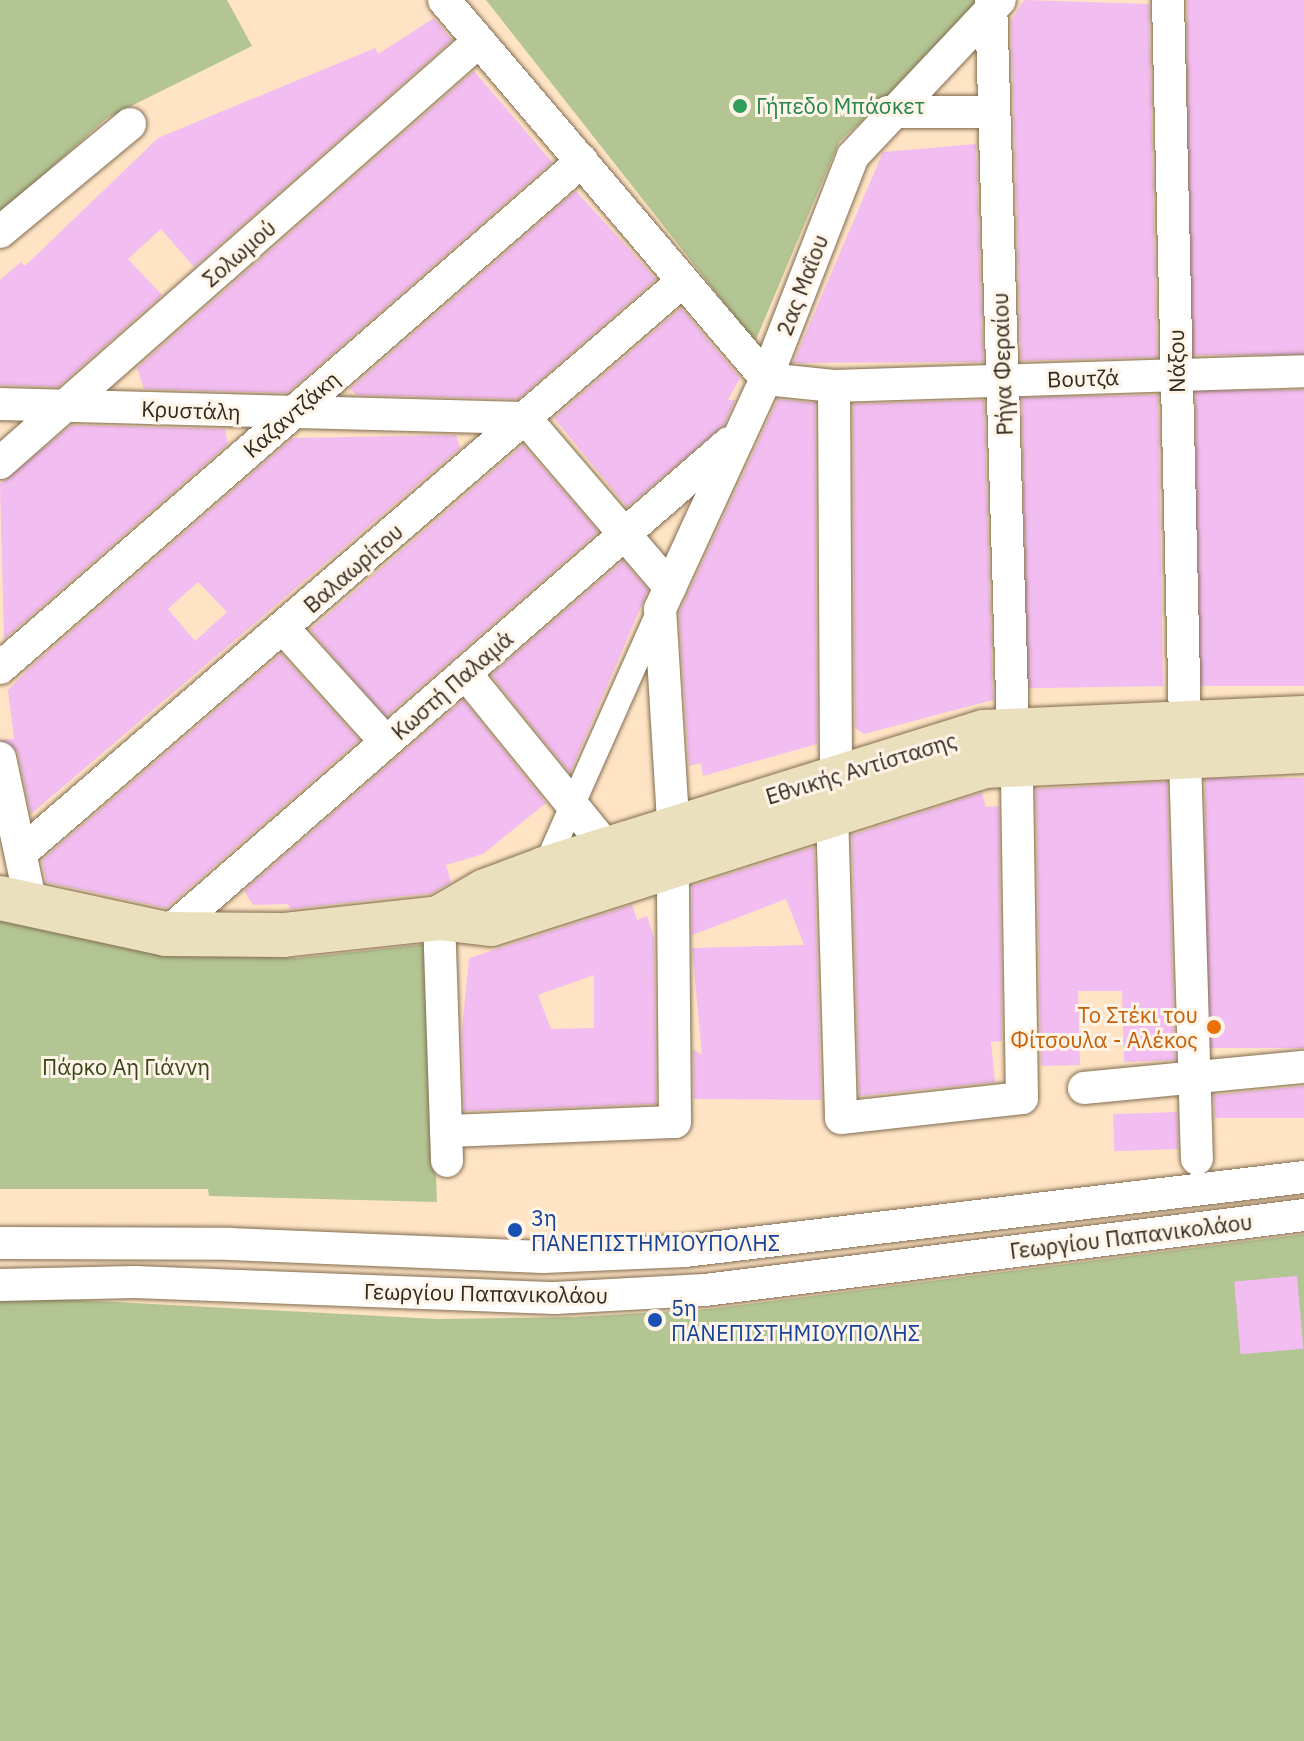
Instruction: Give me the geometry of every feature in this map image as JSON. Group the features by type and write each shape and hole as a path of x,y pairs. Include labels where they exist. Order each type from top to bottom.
{"main road":[{"name":"Εθνικής Αντίστασης","path":"1185,740 1304,718"},
{"name":"Εθνικής Αντίστασης","path":"16,903 166,934 283,935 439,918 491,924 672,846 834,793 1015,744 1185,740 1304,751"},
{"name":"Εθνικής Αντίστασης","path":"439,918 485,891 608,849 672,846"}],"street":[{"path":"443,0 766,379"},
{"name":"Νάξου","path":"1168,0 1192,1074 1197,1159"},
{"name":"2ας Μαΐου","path":"544,869 766,379 853,156 888,112 994,3"},
{"name":"Ρήγα Φεραίου","path":"834,793 841,1118 1022,1098 1015,744 994,112 994,3"},
{"name":"Σολωμού","path":"0,463 478,42"},
{"path":"888,112 994,112"},
{"path":"0,232 130,124"},
{"name":"Καζαντζάκη","path":"0,668 582,161"},
{"name":"Βαλαωρίτου","path":"21,853 284,629 683,281"},
{"name":"Βουτζά","path":"766,379 834,386 1304,371"},
{"path":"834,386 834,793"},
{"name":"Κρυστάλη","path":"0,404 525,418"},
{"path":"525,418 627,533 665,598"},
{"name":"Κωστή Παλαμά","path":"166,934 738,436"},
{"name":"2ας Μαΐου","path":"439,918 446,1146 675,1122 665,598"},
{"path":"284,629 386,742"},
{"path":"465,673 608,849"},
{"path":"0,758 21,853 16,903"},
{"path":"1084,1088 1192,1074 1304,1067"},
{"name":"Γεωργίου Παπανικολάου","path":"0,1243 137,1242 543,1257 685,1251 1304,1177"},
{"name":"Γεωργίου Παπανικολάου","path":"0,1285 135,1282 555,1298 705,1290 1304,1215"}],"green space":[{"path":"0,0 227,0 252,46 107,118 0,213"},
{"path":"486,0 993,0 839,142 755,342"},
{"name":"Πάρκο Αη Γιάννη","path":"0,911 189,955 298,958 427,944 437,1202 209,1196 208,1189 0,1189"},
{"path":"1304,1234 1304,1741 0,1741 0,1296 437,1319 574,1317 708,1309"}],"building":[{"path":"1024,0 1149,4 1157,357 1021,361 1011,21"},
{"path":"1187,0 1304,0 1304,355 1187,355"},
{"path":"434,18 452,40 194,267 161,229 128,259 162,295 58,387 0,385 0,280 21,262 25,266 158,138 375,48 378,54"},
{"path":"474,71 552,162 287,393 144,389 137,368"},
{"path":"976,144 983,362 793,363 883,152"},
{"path":"576,191 656,279 518,399 357,395 350,389"},
{"path":"681,308 740,378 728,400 735,400 724,425 627,507 554,418"},
{"path":"1196,390 1304,390 1304,686 1196,686"},
{"path":"1158,395 1163,686 1027,688 1022,397"},
{"path":"778,399 815,403 817,744 703,776 701,763 689,766 679,613"},
{"path":"984,400 993,700 864,734 855,728 853,404"},
{"path":"72,425 225,429 228,444 4,639 0,484"},
{"path":"456,435 460,448 31,814 18,753 0,740 14,739 8,690 293,438","holes":["198,582 227,612 195,641 168,609"]},
{"path":"523,445 598,532 386,717 310,630"},
{"path":"623,561 648,590 570,773 491,675"},
{"path":"281,654 359,740 166,908 46,882 42,860"},
{"path":"463,700 546,803 483,854 446,865 451,882 432,893 290,909 288,904 253,905 244,891"},
{"path":"1205,778 1304,778 1304,1048 1205,1048"},
{"path":"1167,782 1175,1060 1124,1062 1122,991 1078,991 1080,1065 1041,1066 1036,789"},
{"path":"982,793 986,807 999,806 1002,1041 991,1042 995,1082 859,1096 852,835"},
{"path":"814,847 821,1100 694,1099 693,1049 702,1055 692,948 804,945 786,899 692,935 692,886"},
{"path":"632,905 637,920 647,916 654,937 656,1104 464,1111 462,1031 469,958","holes":["594,975 594,1028 551,1029 538,995"]},
{"path":"1304,1086 1304,1118 1215,1118 1214,1095"},
{"path":"1177,1112 1178,1149 1114,1151 1113,1114"},
{"path":"1297,1276 1303,1349 1241,1354 1234,1281"}],"place":[{"name":"Γήπεδο Μπάσκετ","path":"740,106"},
{"name":"Το Στέκι του Φίτσουλα - Αλέκος","path":"1214,1027"},
{"name":"3η ΠΑΝΕΠΙΣΤΗΜΙΟΥΠΟΛΗΣ","path":"515,1230"},
{"name":"5η ΠΑΝΕΠΙΣΤΗΜΙΟΥΠΟΛΗΣ","path":"655,1320"}]}
